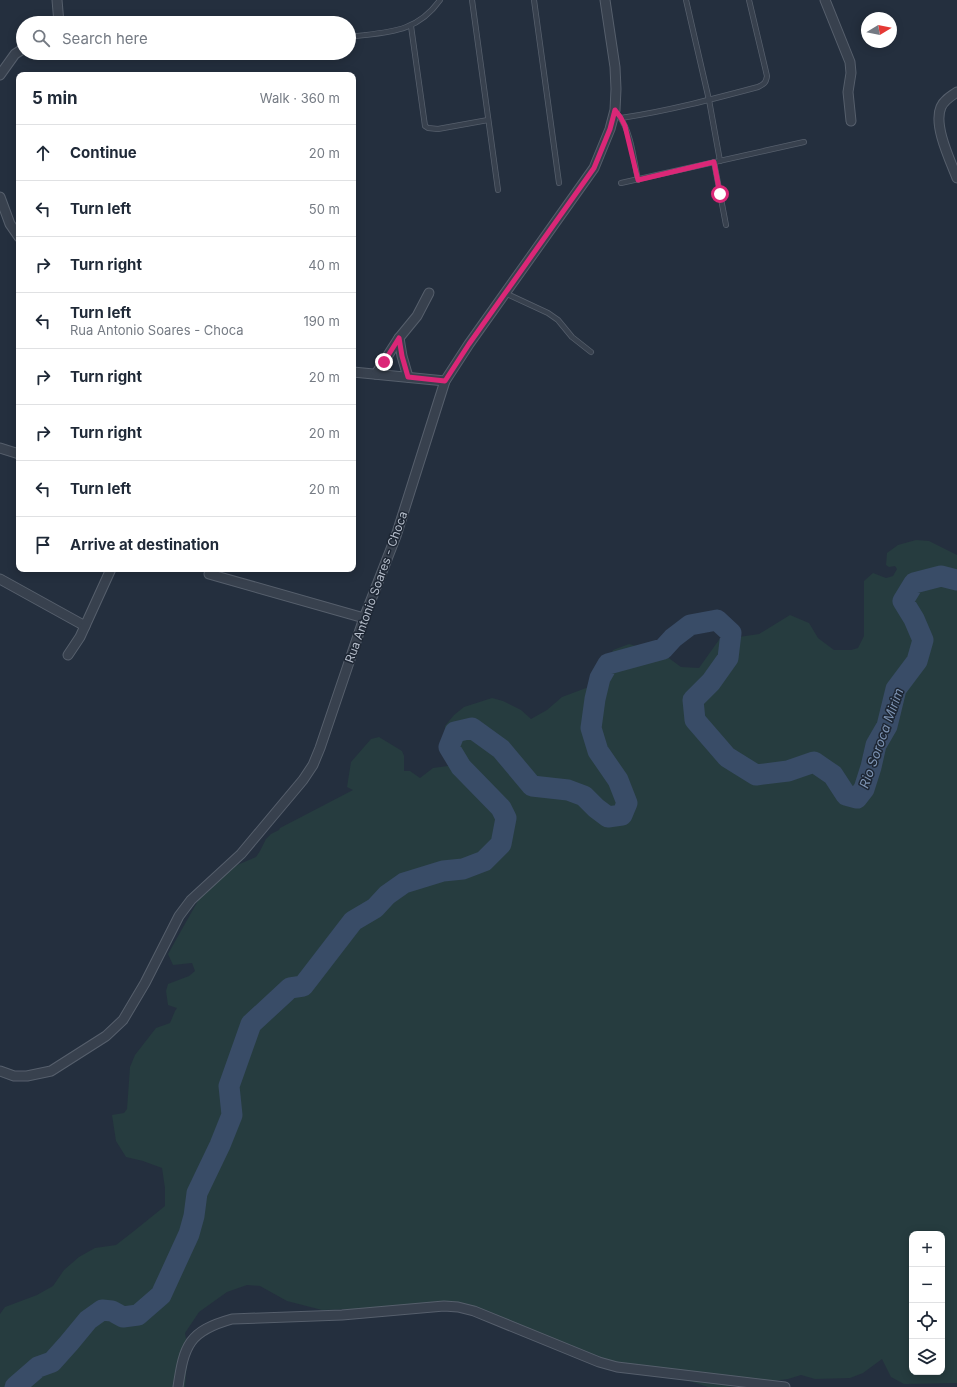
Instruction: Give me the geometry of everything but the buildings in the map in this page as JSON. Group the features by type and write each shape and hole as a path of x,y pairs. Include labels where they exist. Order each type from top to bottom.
{"street":[{"path":"57,0 58,16"},
{"name":"Rua Antonio Soares - Choca","path":"0,1071 14,1076 27,1076 51,1071 106,1036 122,1020 145,983 179,916 191,900 241,854 303,780 313,765 364,618 396,536 445,381 469,344 594,168 610,129 615,110 616,89 615,67 606,0"},
{"path":"825,0 850,62 851,73 848,92 851,121"},
{"path":"0,75 16,53"},
{"path":"957,92 942,105 938,115 939,129 957,178"},
{"path":"0,198 10,224 16,233"},
{"path":"376,374 399,338 417,316 429,293"},
{"path":"399,338 408,377"},
{"path":"356,372 445,381"},
{"path":"0,448 16,453"},
{"path":"68,655 86,626 109,572"},
{"path":"209,574 364,618"},
{"path":"0,579 86,626"},
{"path":"178,1387 182,1362 187,1348 202,1330 222,1322 232,1320 342,1315 444,1306 458,1307 474,1311 600,1362 617,1367 785,1387"}],"lane":[{"path":"356,36 392,31 411,26 428,14 440,0"},
{"path":"472,0 498,190"},
{"path":"534,0 560,183"},
{"path":"686,0 709,100 720,161"},
{"path":"621,118 662,112 758,87 764,84 767,76 750,0"},
{"path":"411,26 425,126 432,129 488,120"},
{"path":"615,110 621,118 628,136 638,180"},
{"path":"621,183 804,142"},
{"path":"714,162 726,225"},
{"path":"505,293 548,313 558,320 572,337 591,352"}],"green space":[{"path":"916,540 929,541 957,555 957,1383 904,1384 891,1377 882,1359 863,1373 850,1378 815,1379 801,1375 788,1379 727,1387 708,1387 680,1378 570,1352 471,1307 393,1312 358,1309 322,1310 287,1301 260,1286 247,1285 227,1292 199,1312 185,1333 188,1350 185,1387 0,1387 0,1314 5,1307 37,1295 53,1286 64,1270 79,1257 95,1248 116,1245 165,1206 165,1188 162,1168 126,1157 116,1141 112,1115 124,1113 127,1109 130,1067 135,1055 156,1028 170,1023 177,1008 168,1005 166,991 168,984 189,976 195,971 192,963 173,965 168,954 199,899 221,872 256,857 266,839 280,828 353,790 347,787 351,762 371,739 379,737 402,751 404,756 404,771 410,771 420,778 433,768 455,765 456,762 444,745 445,726 454,715 464,707 492,698 503,701 521,710 531,719 547,710 562,697 594,685 606,669 613,650 629,644 666,656 681,667 699,668 721,637 739,637 759,634 790,615 809,623 818,638 834,650 851,650 858,648 864,636 864,581 873,573 886,578 893,576 897,569 895,566 889,567 886,565 887,553 898,545"}],"waterway":[{"name":"Rio Soroca Mirim","path":"15,1387 38,1367 52,1362 88,1320 102,1310 112,1311 123,1317 138,1315 161,1295 189,1234 194,1216 197,1193 220,1145 232,1115 229,1086 251,1024 290,988 303,986 353,921 375,908 387,895 404,883 443,871 463,869 484,861 501,844 506,818 501,808 461,767 449,747 455,732 472,728 501,749 532,786 568,790 584,796 608,817 622,815 627,803 618,780 598,751 591,728 595,699 600,678 608,664 663,649 673,638 690,625 717,620 731,633 728,658 711,682 693,700 695,720 727,757 756,775 788,771 814,762 833,775 846,795 857,798 864,789 876,745 887,726 896,689 917,661 923,640 914,619 903,601 914,583 941,576 957,580"}],"route":[{"path":"384,362 399,338 408,377 445,381 469,344 594,168 610,129 615,110 625,126 638,180 714,162 720,194"}]}
